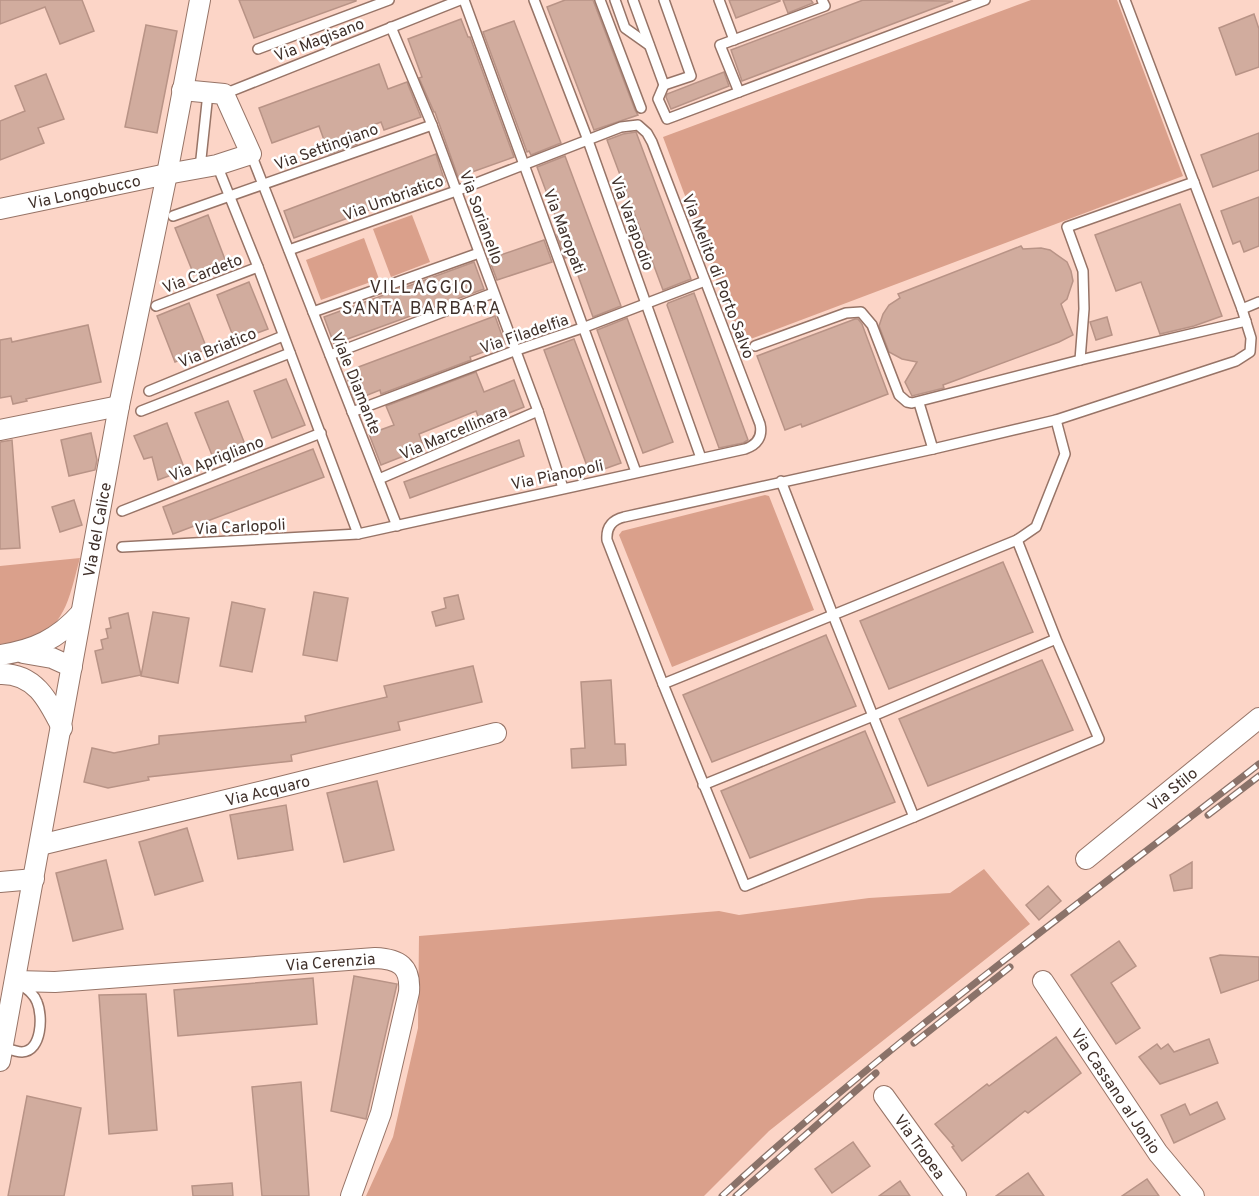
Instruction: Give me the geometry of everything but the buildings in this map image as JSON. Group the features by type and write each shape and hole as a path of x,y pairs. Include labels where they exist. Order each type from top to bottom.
{"street":[{"name":"Via del Calice","path":"2,1054 119,406 200,0"},
{"path":"182,90 216,93 251,154"},
{"name":"Via Longobucco","path":"0,209 208,167 251,154"},
{"path":"0,430 119,406"},
{"path":"9,653 52,640 81,613"},
{"path":"0,674 12,674 51,684 70,675 52,658 9,653"},
{"path":"26,679 47,701 62,728"},
{"name":"Via Stilo","path":"1086,859 1259,718"},
{"name":"Via Acquaro","path":"40,845 496,733"},
{"path":"0,882 34,879"},
{"name":"Via Cerenzia","path":"16,981 55,982 375,958 388,959 401,964 407,970 409,980 402,1025 381,1113 351,1196"},
{"name":"Via Cassano al Jonio","path":"1042,981 1158,1154 1194,1196"},
{"name":"Via Tropea","path":"884,1096 956,1196"}],"lane":[{"path":"258,49 389,0"},
{"name":"Via Magisano","path":"216,93 462,0"},
{"name":"Via Maropati","path":"462,0 585,327 636,472"},
{"name":"Via Varapodio","path":"534,0 588,140 701,458"},
{"path":"600,0 641,108"},
{"path":"615,0 625,28 650,45"},
{"path":"633,0 664,85 658,99 667,119 985,0"},
{"path":"664,0 692,76 664,85"},
{"path":"719,0 734,40"},
{"path":"739,92 720,45 825,6 822,0"},
{"path":"1017,540 1098,739 745,886 612,555 607,540 609,526 615,520 624,517 1056,420 1242,358 1250,352 1251,338 1242,309 1125,0"},
{"name":"Via Sorianello","path":"391,27 432,125 538,411 563,488"},
{"path":"216,93 208,167 230,195 358,534"},
{"name":"Via Settingiano","path":"173,216 432,125"},
{"name":"Via Umbriatico","path":"290,250 456,191 628,125 641,127"},
{"name":"Via Melito di Porto Salvo","path":"641,127 652,142 760,424 762,431 759,440"},
{"name":"Viale Diamante","path":"251,154 397,526"},
{"path":"1080,360 1084,309 1083,271 1067,227 1194,182"},
{"path":"313,312 479,253"},
{"name":"Via Cardeto","path":"156,306 258,267"},
{"name":"Via Filadelfia","path":"352,412 585,327 705,280"},
{"path":"330,355 493,293"},
{"path":"1242,309 1259,302"},
{"path":"755,346 846,313 861,312 872,325 899,395 907,402 919,403 1080,360 1246,321"},
{"name":"Via Briatico","path":"149,391 284,336"},
{"name":"Via Briatico","path":"141,411 290,353"},
{"name":"Via Briatico","path":"162,386 168,400"},
{"path":"919,403 933,449"},
{"name":"Via Marcellinara","path":"379,479 538,411"},
{"path":"663,684 1017,540 1036,527 1065,454 1056,420"},
{"name":"Via Aprigliano","path":"122,511 321,433"},
{"name":"Via Pianopoli","path":"358,534 745,449 753,446 759,440"},
{"path":"781,481 914,817"},
{"name":"Via Carlopoli","path":"122,547 358,534"},
{"path":"703,785 1056,639"},
{"path":"2,1054 25,1051 34,1046 38,1038 40,1019 38,1003 30,991 16,981"}],"shaded area":[{"path":"1031,0 1117,0 1183,176 740,343 663,137"},
{"path":"412,215 430,262 391,277 373,229"},
{"path":"364,238 379,279 321,300 306,260"},
{"path":"765,495 769,496 814,610 672,667 619,535 622,531"},
{"path":"80,558 66,606 53,626 28,640 0,644 0,566"},
{"path":"984,869 1030,924 769,1131 704,1196 366,1196 393,1137 418,1028 419,936 719,911 739,915 869,898 950,893"}],"railway":[{"path":"722,1196 786,1138 918,1028 1259,764"},
{"path":"1208,815 1259,776"},
{"path":"914,1043 1010,967"},
{"path":"736,1196 876,1073"}],"district":[{"name":"VILLAGGIO SANTA BARBARA","path":"422,297"}]}
